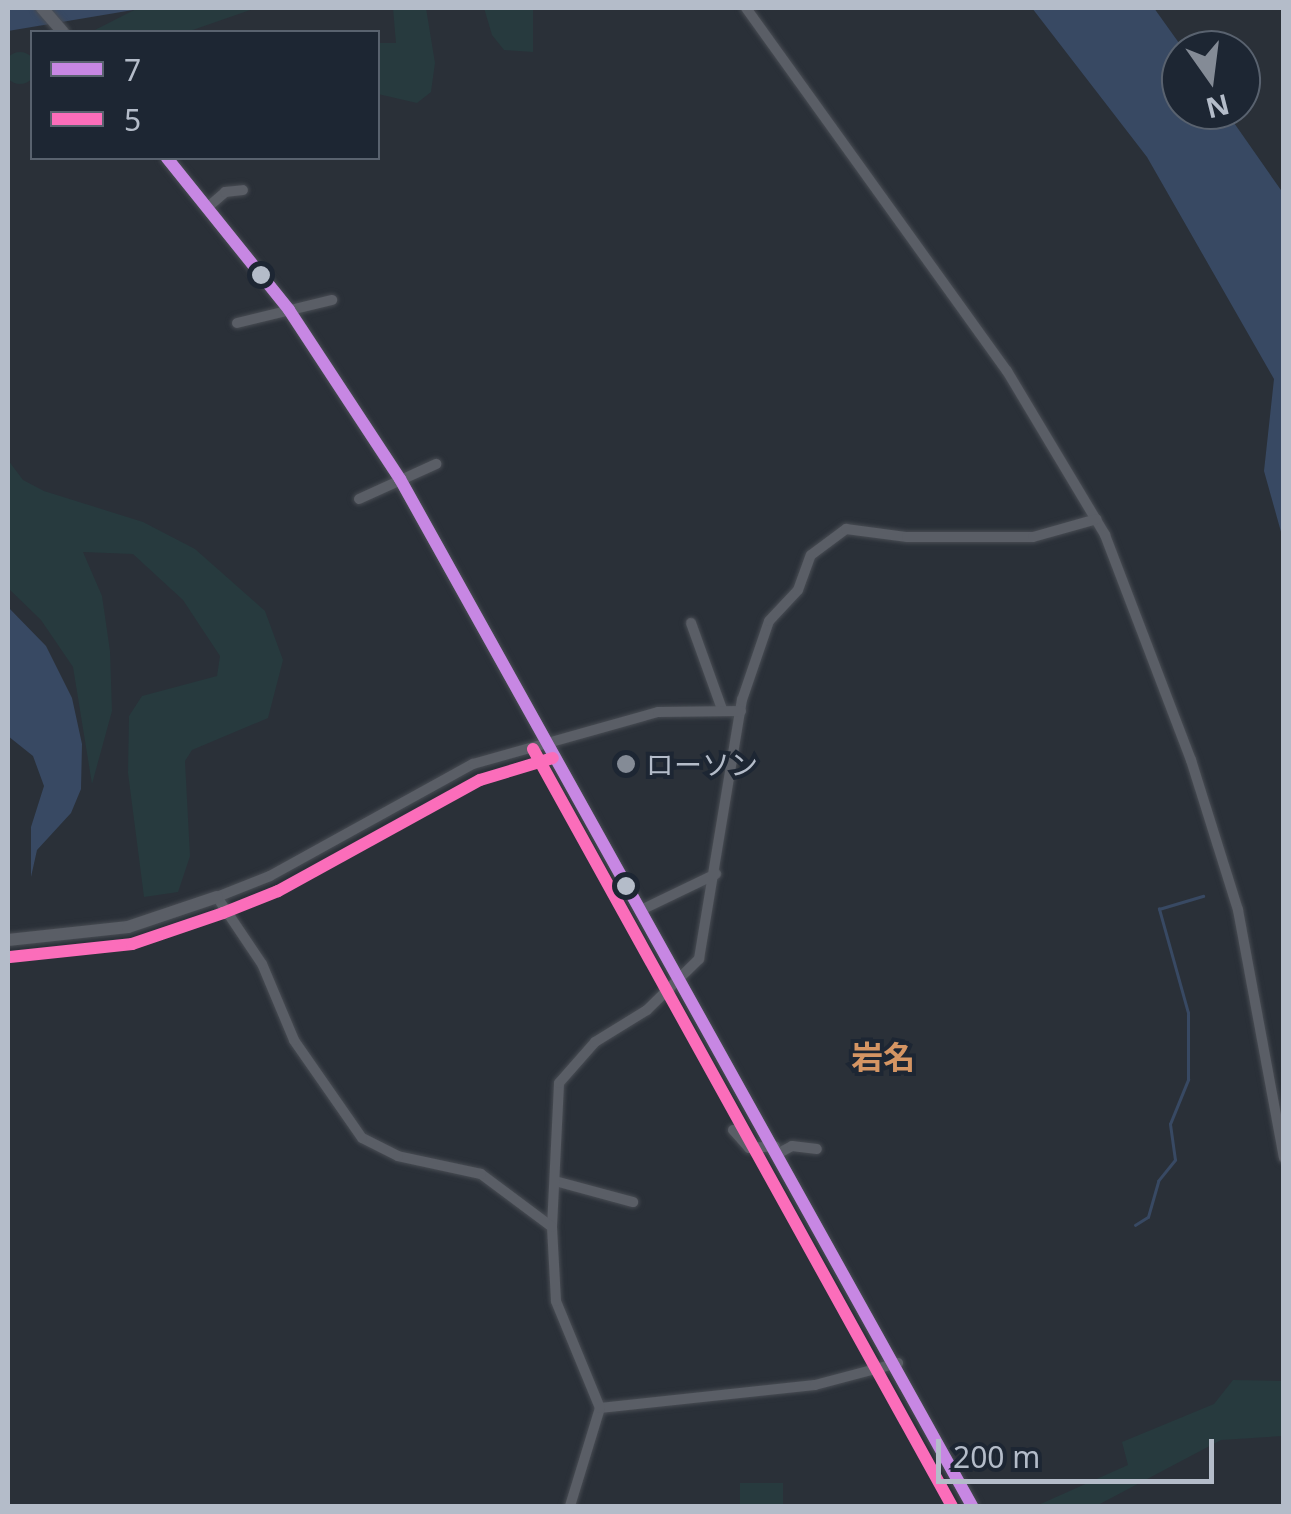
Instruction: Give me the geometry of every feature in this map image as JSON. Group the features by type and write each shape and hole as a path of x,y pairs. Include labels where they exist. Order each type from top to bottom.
{"street":[{"path":"42,8 61,30"},
{"path":"746,8 978,328 1097,519 1139,614 1220,845 1248,948 1284,1158"},
{"path":"169,160 289,310 400,479 898,1363 972,1506"},
{"path":"167,182 181,175"},
{"path":"208,206 225,192 242,190"},
{"path":"237,323 332,300"},
{"path":"359,499 436,464"},
{"path":"570,1506 600,1408 556,1300 552,1226 559,1084 596,1042 646,1010 702,952 741,711 769,622 798,590 811,555 839,532 1046,536 1097,519"},
{"path":"691,623 722,708"},
{"path":"8,940 128,927 217,897 270,876 472,764 658,712 722,708 741,711"},
{"path":"643,909 716,874"},
{"path":"217,897 262,964 294,1040 362,1138 398,1156 482,1174 552,1226"},
{"path":"734,1130 749,1148 817,1149"},
{"path":"555,1181 633,1202"},
{"path":"600,1408 815,1385 898,1363"}],"green space":[{"path":"138,8 256,8 193,30 95,30"},
{"path":"393,8 426,8 435,63 431,92 417,103 380,94 380,43 396,43"},
{"path":"484,8 533,8 533,52 504,50 492,35"},
{"path":"14,53 30,56 30,80 14,83 5,74 5,62"},
{"path":"8,460 23,480 44,491 143,522 195,549 265,611 283,660 268,718 192,750 185,761 190,856 178,892 144,897 128,773 129,716 142,696 217,676 220,656 183,600 133,554 83,552 102,596 110,651 112,711 92,784 73,667 41,620 8,588"},
{"path":"1233,1380 1283,1381 1283,1436 1221,1440 1096,1506 1036,1506 1128,1465 1122,1442 1214,1404"},
{"path":"740,1483 783,1483 783,1506 740,1506"}],"water":[{"path":"8,8 145,8 8,31"},
{"path":"1032,8 1154,8 1170,30 1161,30 1161,130 1239,130 1283,193 1283,539 1264,471 1274,379 1147,157"},
{"path":"8,607 46,646 72,698 82,744 81,789 71,813 37,850 31,877 31,827 44,786 33,756 8,736"}],"waterway":[{"path":"1135,1225 1148,1217 1158,1181 1175,1160 1170,1124 1188,1080 1188,1013 1159,909 1203,896"}],"transit line":[{"name":"7","path":"169,160 289,310 400,479 972,1506"},
{"name":"5","path":"533,749 952,1506"},
{"name":"5","path":"10,957 132,944 223,913 278,891 480,780 553,758"}],"place":[{"name":"ローソン","path":"626,764"}],"district":[{"name":"岩名","path":"883,1057"}]}
